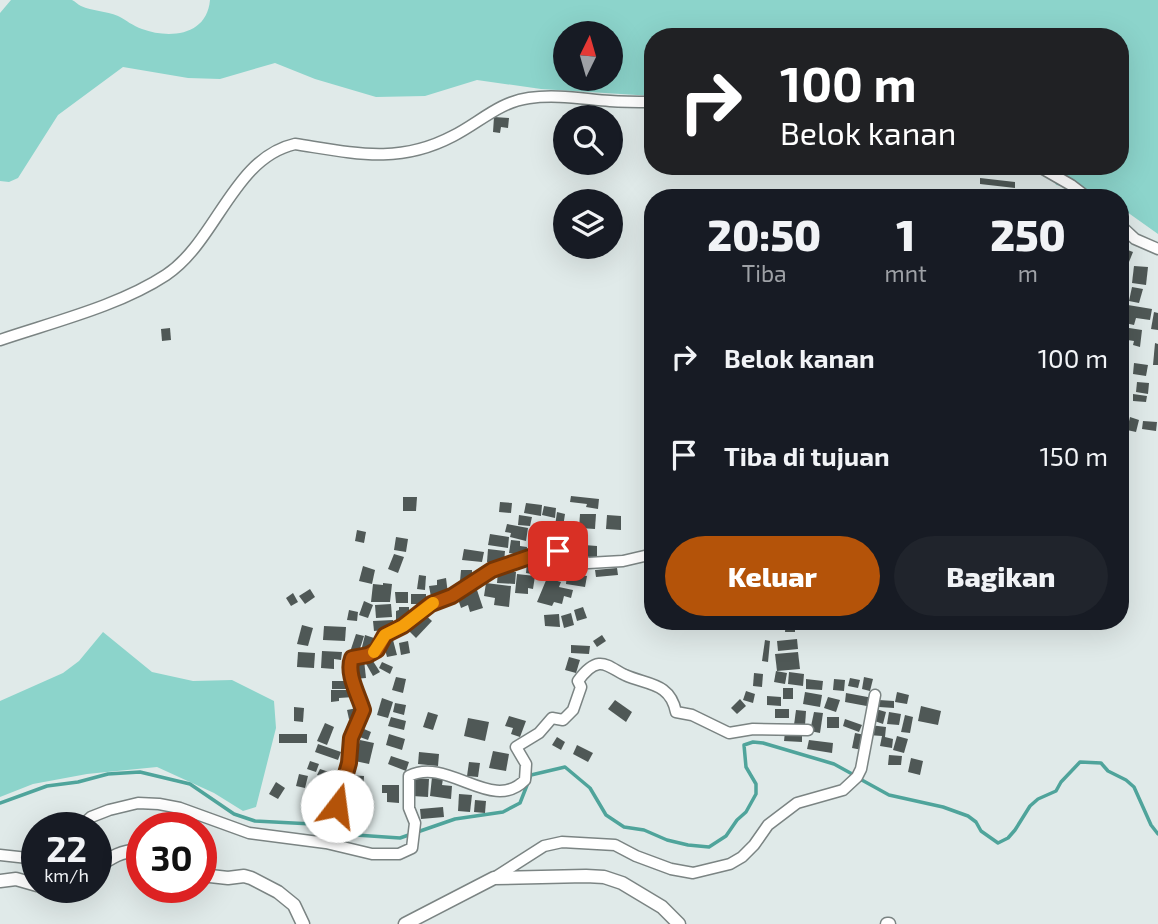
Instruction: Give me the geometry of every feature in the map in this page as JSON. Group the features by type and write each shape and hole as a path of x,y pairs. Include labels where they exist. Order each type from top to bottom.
{"street":[{"path":"0,340 130,294 167,275 190,253 247,174 273,151 295,144 382,156 400,155 441,143 496,108 528,98 571,97 644,101"},
{"path":"1054,175 1076,189"},
{"path":"1129,233 1158,249"},
{"path":"334,844 335,817 349,763 351,738 363,710 351,673 352,658 377,650 385,635 403,626 419,612 508,563 544,552 558,551 588,562 624,561 644,556"},
{"path":"104,812 138,803 159,804 180,808 249,832 334,844 372,854 408,852 412,848 415,823 409,808 409,776 418,771 441,773 491,791 507,792 520,785 525,780 526,764 516,747 540,733 552,718 563,720 573,710 581,687 578,681 595,665 604,664 625,675 653,682 674,703 676,712 692,715 729,733 753,729 808,730"},
{"path":"405,924 494,878 544,846 562,842 615,845 659,865 693,873 730,864 754,845 768,825 797,803 844,790 857,777 861,769 875,695"},
{"path":"0,855 21,857"},
{"path":"217,877 244,876 278,892 298,910 303,924"},
{"path":"494,878 604,877 622,883 662,907 679,924"},
{"path":"0,881 21,880"}],"shaded area":[{"path":"11,0 72,0 85,8 118,16 142,29 175,34 194,28 202,21 210,0 1158,0 1158,234 1129,213 1129,189 1076,189 1056,185 1052,175 1129,175 1129,28 644,28 644,95 573,91 623,91 623,21 553,21 553,90 477,80 425,96 376,97 315,79 275,63 220,79 188,78 123,67 58,115 18,178 9,182 0,181 0,13"},
{"path":"103,632 152,672 193,681 232,680 274,701 276,728 256,807 243,811 214,793 157,767 87,774 33,784 0,797 0,701 63,673 79,661"}],"building":[{"path":"494,117 509,118 508,128 501,127 500,133 493,132"},
{"path":"980,178 1015,182 1015,188 980,184"},
{"path":"1134,266 1148,267 1146,285 1132,283"},
{"path":"1132,287 1143,289 1139,303 1129,301"},
{"path":"1129,305 1152,309 1150,320 1136,318 1134,325 1129,324"},
{"path":"1154,312 1158,313 1158,330 1151,329"},
{"path":"170,328 171,340 162,341 161,329"},
{"path":"1129,328 1142,330 1140,347 1133,345 1134,341 1129,340"},
{"path":"1155,343 1158,344 1158,365 1153,365"},
{"path":"1134,363 1148,365 1146,376 1133,374"},
{"path":"1137,382 1149,383 1148,394 1136,392"},
{"path":"1133,394 1147,396 1146,402 1133,401"},
{"path":"1130,417 1139,420 1136,432 1129,430"},
{"path":"1143,421 1157,422 1156,431 1142,429"},
{"path":"571,496 599,499 598,509 586,507 587,504 570,502"},
{"path":"403,497 417,497 416,511 403,511"},
{"path":"500,502 512,503 511,513 499,512"},
{"path":"526,503 542,505 541,516 524,513"},
{"path":"544,506 556,508 555,518 542,515"},
{"path":"557,512 565,514 563,527 555,526"},
{"path":"580,514 596,514 595,529 579,528"},
{"path":"519,515 532,517 530,526 518,525"},
{"path":"607,515 621,516 621,530 606,529"},
{"path":"507,524 528,528 526,541 510,537 511,533 505,532"},
{"path":"357,530 366,532 364,543 355,541"},
{"path":"532,530 549,532 548,542 544,541 544,545 535,544 536,541 531,540"},
{"path":"553,531 568,532 568,542 553,541"},
{"path":"490,534 509,537 508,548 488,545"},
{"path":"396,537 408,539 406,552 394,550"},
{"path":"511,540 520,541 520,546 527,547 526,556 509,553"},
{"path":"584,545 597,546 597,560 584,560"},
{"path":"464,549 484,552 482,562 462,560"},
{"path":"488,549 505,551 504,563 487,562"},
{"path":"546,553 560,554 558,571 545,571"},
{"path":"394,554 404,557 398,573 388,569"},
{"path":"527,563 543,565 542,576 526,573"},
{"path":"363,566 375,570 372,584 359,581"},
{"path":"617,568 618,575 596,577 595,570"},
{"path":"461,570 472,570 472,581 460,581"},
{"path":"498,571 516,572 515,584 497,583"},
{"path":"567,573 587,576 585,587 566,584"},
{"path":"517,574 535,576 533,589 528,588 528,594 515,593"},
{"path":"419,575 426,576 425,590 417,589"},
{"path":"446,578 448,594 431,597 429,586 437,585 437,580"},
{"path":"547,578 561,582 559,587 573,590 571,598 564,596 562,604 554,602 552,606 537,602"},
{"path":"486,583 511,586 509,607 494,605 495,598 484,596"},
{"path":"373,584 392,584 390,602 371,602"},
{"path":"310,589 315,597 305,604 299,596"},
{"path":"477,590 483,608 470,612 468,605 461,608 457,596"},
{"path":"395,592 408,592 408,603 396,603"},
{"path":"293,593 298,602 291,606 286,598"},
{"path":"411,594 426,594 426,604 411,604"},
{"path":"364,601 373,605 368,618 359,615"},
{"path":"391,604 392,617 376,618 375,605"},
{"path":"399,607 409,607 409,620 396,620"},
{"path":"583,607 587,618 577,621 574,610"},
{"path":"349,610 358,612 357,621 347,620"},
{"path":"422,612 432,621 416,638 406,628"},
{"path":"571,613 574,625 564,628 561,616"},
{"path":"559,614 560,627 545,626 544,615"},
{"path":"393,620 394,627 374,631 373,621"},
{"path":"302,625 313,628 308,646 297,644"},
{"path":"324,626 346,627 345,641 323,640"},
{"path":"356,634 364,636 358,655 350,652"},
{"path":"365,635 377,639 373,650 362,647"},
{"path":"602,635 606,641 597,647 593,641"},
{"path":"797,639 798,649 778,651 777,641"},
{"path":"393,640 397,655 387,657 383,642"},
{"path":"765,640 770,641 768,662 762,661"},
{"path":"408,641 410,653 401,655 399,643"},
{"path":"571,645 590,646 589,654 571,653"},
{"path":"322,651 342,652 341,660 334,659 334,669 321,668"},
{"path":"298,652 315,653 314,668 297,667"},
{"path":"798,652 800,669 777,671 775,654"},
{"path":"569,657 580,660 576,673 565,670"},
{"path":"371,658 380,672 373,676 365,662"},
{"path":"364,660 366,678 354,679 352,661"},
{"path":"382,662 393,667 390,674 379,668"},
{"path":"776,671 787,673 785,684 774,682"},
{"path":"789,672 804,674 803,686 788,684"},
{"path":"754,673 763,674 762,687 753,686"},
{"path":"396,677 406,679 403,693 392,690"},
{"path":"864,677 873,679 870,691 862,689"},
{"path":"850,678 860,680 858,688 848,686"},
{"path":"806,679 823,681 822,690 806,689"},
{"path":"834,679 845,680 844,691 833,690"},
{"path":"332,681 351,681 351,689 332,689"},
{"path":"783,688 793,688 793,699 783,699"},
{"path":"331,690 354,690 354,697 339,698 339,701 331,702"},
{"path":"746,691 755,694 753,703 743,700"},
{"path":"805,692 822,695 820,707 803,704"},
{"path":"897,692 909,695 907,704 895,702"},
{"path":"846,693 873,698 872,707 845,702"},
{"path":"767,696 781,697 781,706 767,705"},
{"path":"828,697 840,700 836,712 824,708"},
{"path":"382,698 393,702 388,718 377,715"},
{"path":"740,699 746,706 737,714 731,708"},
{"path":"615,700 632,712 626,722 608,709"},
{"path":"879,700 894,701 894,708 879,707"},
{"path":"395,703 406,705 404,715 393,712"},
{"path":"921,706 941,711 938,725 918,721"},
{"path":"294,707 304,708 303,722 294,721"},
{"path":"357,708 359,717 349,719 347,710"},
{"path":"775,709 789,709 789,718 775,718"},
{"path":"876,709 886,712 883,724 872,720"},
{"path":"796,710 806,711 805,726 794,725"},
{"path":"428,712 438,715 433,730 423,727"},
{"path":"814,712 823,713 820,733 810,731"},
{"path":"889,712 901,714 899,725 887,724"},
{"path":"905,715 913,717 910,733 901,732"},
{"path":"509,716 526,721 520,737 511,734 513,728 505,726"},
{"path":"391,717 406,721 404,730 388,726"},
{"path":"827,717 839,717 839,728 827,728"},
{"path":"468,718 489,722 485,741 464,736"},
{"path":"845,719 862,725 859,732 843,726"},
{"path":"325,723 334,727 327,745 317,741"},
{"path":"870,725 886,727 885,737 893,739 892,748 880,746 882,736 868,735"},
{"path":"357,726 371,732 368,740 354,735"},
{"path":"785,732 802,732 802,742 784,741"},
{"path":"855,733 865,735 862,750 852,748"},
{"path":"279,734 307,734 307,743 279,743"},
{"path":"389,734 405,739 402,750 386,745"},
{"path":"897,736 908,739 904,753 893,750"},
{"path":"557,737 565,742 561,750 552,745"},
{"path":"360,740 374,743 369,764 355,761"},
{"path":"809,740 833,743 832,753 807,749"},
{"path":"318,744 341,752 338,760 315,752"},
{"path":"577,745 593,753 588,762 573,754"},
{"path":"493,751 509,754 506,771 489,768"},
{"path":"419,752 439,754 438,766 418,764"},
{"path":"889,755 902,756 901,765 888,765"},
{"path":"391,756 409,762 406,771 388,764"},
{"path":"911,758 923,761 920,775 908,772"},
{"path":"310,761 319,764 316,772 307,769"},
{"path":"469,762 480,763 478,777 467,776"},
{"path":"320,769 338,775 336,781 317,775"},
{"path":"299,774 308,776 305,788 296,786"},
{"path":"348,775 364,776 363,794 354,794 354,787 347,786"},
{"path":"432,777 443,779 442,785 452,786 451,799 430,796"},
{"path":"413,778 429,779 428,797 412,796"},
{"path":"276,782 285,788 278,799 269,794"},
{"path":"313,782 322,786 318,796 309,792"},
{"path":"382,785 399,785 399,803 387,802 387,793 382,793"},
{"path":"324,786 336,790 333,799 321,797"},
{"path":"459,794 472,795 470,812 458,811"},
{"path":"475,800 486,801 485,813 474,812"},
{"path":"324,801 334,805 331,814 321,810"},
{"path":"443,807 444,817 421,819 420,809"}],"waterway":[{"path":"338,828 356,835 400,838 455,819 503,812 520,803 531,775 565,767 590,788 606,815 624,827 644,830 688,845 709,847 726,836 746,812 756,794 756,784 746,767 744,745 763,743 834,764 854,775"},
{"path":"860,779 889,795 943,807 968,816 976,822 981,831 998,843 1008,838 1015,830 1030,806 1056,791 1080,762 1101,763 1108,771 1134,787 1151,825 1158,834"},
{"path":"0,803 47,786 108,774 140,772 190,784 234,814 255,821 331,825"}],"slow traffic":[{"path":"374,652 385,635 403,626 433,603"}],"route":[{"path":"337,806 349,763 351,738 363,710 351,673 352,658 377,650 385,635 403,626 431,604 452,596 492,570 544,552 558,551"}]}
